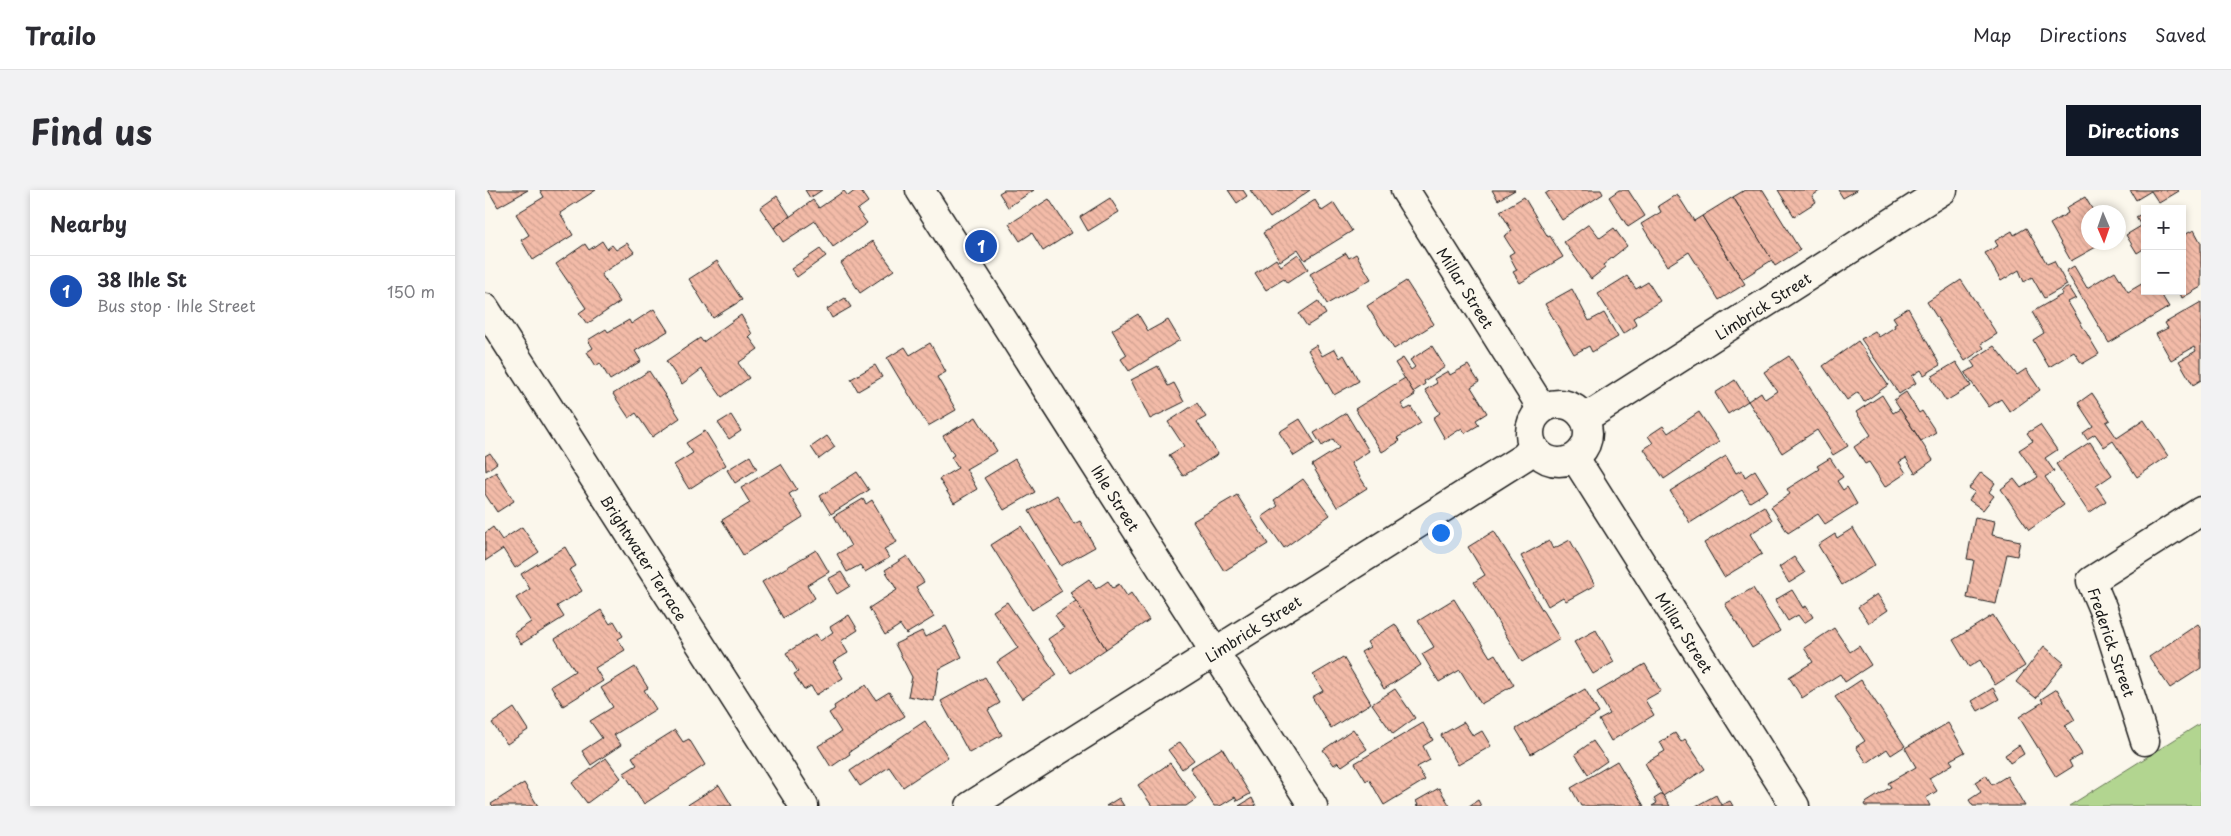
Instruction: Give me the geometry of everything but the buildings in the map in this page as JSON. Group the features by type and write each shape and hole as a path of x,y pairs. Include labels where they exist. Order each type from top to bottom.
{"street":[{"name":"Ihle Street","path":"920,190 1313,806"},
{"name":"Millar Street","path":"1405,190 1535,397 1540,410"},
{"name":"Limbrick Street","path":"1582,415 1595,412 1943,190"},
{"name":"Brightwater Terrace","path":"485,308 804,806"},
{"path":"1548,405 1567,405 1582,415 1589,433 1583,451 1567,462 1547,461 1533,447 1530,428 1533,418 1540,410 1548,405"},
{"name":"Limbrick Street","path":"970,806 1524,457 1533,447"},
{"name":"Millar Street","path":"1575,458 1795,806"},
{"name":"Frederick Street","path":"2145,741 2104,612 2091,581 2201,512"}],"green space":[{"path":"2201,723 2201,806 2069,806"}],"place":[{"name":"38 Ihle St","path":"981,246"}]}
